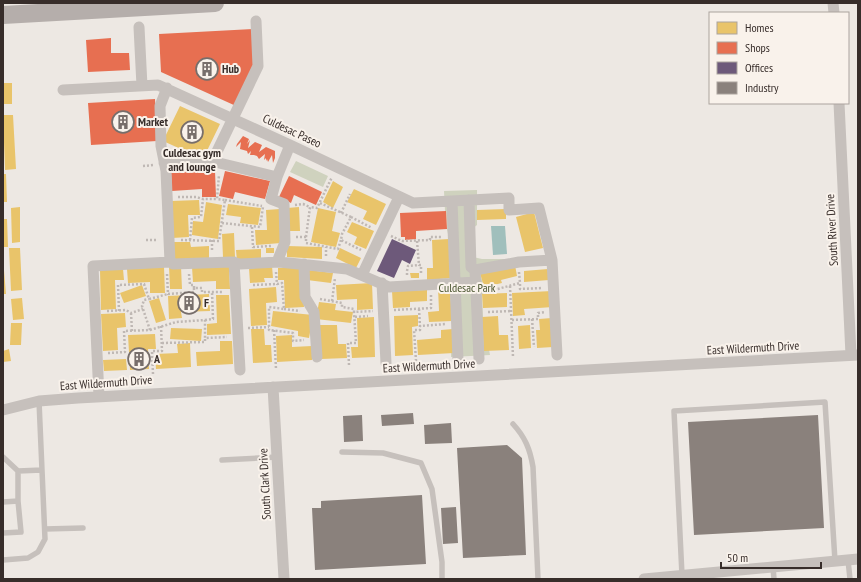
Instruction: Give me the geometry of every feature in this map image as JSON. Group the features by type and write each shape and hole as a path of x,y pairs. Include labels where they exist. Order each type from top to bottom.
{"main road":[{"path":"3,15 215,3"}],"street":[{"path":"216,162 233,119 258,66 256,21"},
{"path":"139,27 142,86"},
{"name":"Culdesac Paseo","path":"63,90 158,85 413,203 509,198 509,210 539,208 552,260"},
{"path":"167,88 160,106 161,146 166,171 168,267"},
{"name":"South River Drive","path":"839,104 854,355"},
{"path":"278,258 285,242 284,204 271,200 277,177 290,145"},
{"path":"164,163 216,162 277,177"},
{"path":"362,275 399,197"},
{"path":"469,200 471,267 475,270 479,359"},
{"path":"452,201 458,360"},
{"path":"99,397 93,266 168,267 173,264 234,262 240,264 278,258 304,264 347,269 389,287 476,282"},
{"path":"475,270 519,262 552,260 557,355"},
{"path":"234,262 240,370"},
{"path":"304,264 306,297 314,312 317,357"},
{"path":"382,283 386,363"},
{"name":"East Wildermuth Drive","path":"3,410 39,401 185,391 854,355"},
{"name":"South Clark Drive","path":"273,387 284,579"},
{"path":"644,579 853,559"}],"lane":[{"path":"3,560 28,558 38,552 45,539 39,401"},
{"path":"682,576 674,411 825,402 836,561"},
{"path":"513,424 521,433 527,445 534,466 538,579"},
{"path":"342,452 383,453 421,463 432,489 442,562 442,579"},
{"path":"3,457 18,471 42,470"},
{"path":"222,460 277,457"},
{"path":"3,534 21,532 18,501 18,471"},
{"path":"3,502 18,501"},
{"path":"45,529 83,528"},
{"path":"850,579 853,559"},
{"path":"773,567 774,579"}],"path":[{"path":"216,162 217,199"},
{"path":"291,205 303,204 317,208 337,167"},
{"path":"341,213 350,194"},
{"path":"178,197 196,197 264,205 260,228 222,223"},
{"path":"203,199 201,217 192,218 190,240 219,241 225,200"},
{"path":"320,203 402,241 430,240 430,237 453,236"},
{"path":"310,207 306,243 338,249 342,234 351,217"},
{"path":"252,227 253,247 276,246 278,258 276,266 277,284"},
{"path":"285,236 306,237"},
{"path":"212,240 212,252"},
{"path":"341,240 361,250"},
{"path":"417,241 419,265 421,265 422,285"},
{"path":"326,247 326,256"},
{"path":"189,263 190,285 194,285 194,288 202,288 202,292 222,292"},
{"path":"407,276 408,266 419,265"},
{"path":"168,267 168,294"},
{"path":"332,301 335,278"},
{"path":"254,285 282,283 284,309"},
{"path":"490,291 520,283 520,290 548,288"},
{"path":"119,310 118,285 144,284 149,299"},
{"path":"510,286 513,357"},
{"path":"150,330 142,306 144,300 168,294 194,292 194,288"},
{"path":"105,353 125,352 124,331 150,330 176,322 213,319 212,292"},
{"path":"300,311 269,307 269,330 293,333 294,341 316,340"},
{"path":"107,311 126,310 131,313 143,309"},
{"path":"416,362 414,330 420,330 419,309"},
{"path":"477,313 511,311"},
{"path":"349,365 348,343 356,343 354,312"},
{"path":"512,320 538,319 538,313 547,312"},
{"path":"131,313 132,331"},
{"path":"354,316 368,316"},
{"path":"532,319 534,347"},
{"path":"162,343 205,342 205,320"},
{"path":"420,326 452,324"},
{"path":"153,374 152,351 162,351 161,326"},
{"path":"205,338 269,327"},
{"path":"274,330 276,369"}],"green space":[{"path":"296,161 328,176 323,187 290,172"},
{"name":"Culdesac Park","path":"477,190 477,225 472,229 473,257 482,259 514,259 480,273 486,293 482,295 483,317 490,355 451,357 451,353 454,353 449,239 444,191"}],"water":[{"path":"491,226 505,226 507,254 493,255"}],"building: Homes":[{"path":"3,83 12,83 12,104 3,104"},
{"name":"Culdesac gym and lounge","path":"180,106 220,124 203,159 163,141"},
{"path":"3,115 13,115 16,169 5,170"},
{"path":"3,174 6,174 7,202 3,202"},
{"path":"333,181 343,187 333,208 323,202"},
{"path":"354,189 386,204 376,225 363,219 367,211 347,202"},
{"path":"199,200 200,215 188,215 189,237 172,238 171,201"},
{"path":"206,202 222,205 218,239 192,235 193,221 203,222"},
{"path":"228,204 261,208 258,225 240,223 241,217 226,215"},
{"path":"20,207 20,242 12,243 11,208"},
{"path":"299,207 300,231 288,231 287,208"},
{"path":"318,208 336,212 332,231 340,233 336,247 311,242"},
{"path":"280,209 281,243 256,245 255,230 267,230 266,210"},
{"path":"506,209 506,219 477,220 477,210"},
{"path":"534,212 543,248 525,252 516,217"},
{"path":"3,219 7,219 8,247 3,247"},
{"path":"352,222 374,231 366,249 354,244 357,237 347,232"},
{"path":"234,233 235,257 223,257 222,234"},
{"path":"449,239 451,278 427,280 427,268 433,268 432,240"},
{"path":"173,242 190,242 191,247 209,246 209,258 174,260"},
{"path":"287,246 322,247 322,259 287,257"},
{"path":"9,248 20,248 22,290 11,291"},
{"path":"266,248 274,248 274,253 266,253"},
{"path":"340,248 361,258 356,268 336,258"},
{"path":"261,249 261,260 237,261 236,250"},
{"path":"515,265 517,276 501,280 502,283 484,287 480,273"},
{"path":"169,266 181,266 182,289 170,289"},
{"path":"229,266 230,289 216,289 216,281 193,282 192,267"},
{"path":"272,266 273,278 264,278 265,282 250,283 249,268"},
{"path":"164,267 165,293 150,293 150,282 128,283 127,269"},
{"path":"301,267 304,307 285,308 284,280 278,280 278,268"},
{"path":"123,269 124,280 115,280 116,309 101,310 100,270"},
{"path":"548,269 549,280 524,282 524,271"},
{"path":"4,270 6,294 3,294"},
{"path":"308,270 333,273 331,283 307,280"},
{"path":"410,273 419,273 419,278 411,278"},
{"path":"372,283 373,309 357,310 357,299 337,300 336,285"},
{"path":"142,285 146,296 124,303 120,293"},
{"path":"276,287 277,302 266,303 267,325 251,326 249,289"},
{"path":"450,287 452,321 429,322 428,312 439,311 438,288"},
{"path":"427,290 427,301 410,302 410,307 393,308 392,291"},
{"path":"552,291 553,307 524,309 525,315 513,316 512,293"},
{"path":"507,293 507,307 483,308 482,294"},
{"name":"F","path":"209,294 210,311 181,312 182,318 169,319 168,296"},
{"path":"216,295 229,295 231,334 207,335 207,324 217,323"},
{"path":"22,298 24,319 13,320 11,299"},
{"path":"159,298 166,320 156,323 149,301"},
{"path":"319,302 336,304 335,310 353,312 351,323 316,319"},
{"path":"273,311 313,315 309,338 298,336 298,331 271,326"},
{"path":"125,313 126,327 117,328 118,350 103,351 101,314"},
{"path":"418,315 418,326 412,327 413,355 395,356 394,316"},
{"path":"498,316 499,335 508,335 509,350 484,351 482,317"},
{"path":"374,317 375,357 352,358 351,347 358,347 357,318"},
{"path":"552,318 553,347 537,348 536,330 540,330 539,319"},
{"path":"11,323 22,323 21,345 10,345"},
{"path":"319,325 337,325 338,344 346,344 347,358 321,359"},
{"path":"530,325 531,348 519,349 518,326"},
{"path":"171,328 202,329 201,341 170,339"},
{"path":"251,329 264,329 265,345 271,345 272,362 253,363"},
{"path":"453,329 454,353 418,355 417,340 441,338 441,330"},
{"name":"A","path":"155,334 156,349 148,349 149,369 130,370 128,335"},
{"path":"292,335 292,347 312,346 312,360 277,362 276,336"},
{"path":"220,341 232,341 233,364 197,366 196,352 220,351"},
{"path":"190,343 191,367 156,369 155,354 178,353 177,344"},
{"path":"9,349 11,361 3,362 3,351"},
{"path":"126,359 127,370 104,371 103,360"}],"building: Shops":[{"name":"Hub","path":"253,29 255,66 236,106 161,72 159,34"},
{"path":"111,38 111,53 129,53 130,70 88,72 86,40"},
{"name":"Market","path":"155,99 157,141 91,145 88,103"},
{"path":"243,136 249,139 247,144 250,140 248,148 255,142 262,145 259,152 266,147 275,151 273,163 272,155 268,162 267,159 266,161 266,158 264,160 265,154 259,159 257,156 250,155 251,151 248,154 247,151 240,149 241,142 236,147"},
{"path":"215,171 216,197 202,197 202,189 172,191 171,172"},
{"path":"225,171 270,181 265,199 235,192 233,199 219,196"},
{"path":"289,176 322,192 316,205 294,195 291,203 279,197"},
{"path":"446,211 447,229 416,231 416,239 405,240 405,237 401,237 400,213"}],"building: Offices":[{"path":"392,239 416,250 410,264 402,260 394,278 377,271"}],"building: Industry":[{"path":"413,413 414,424 382,426 381,415"},
{"path":"362,415 363,441 344,442 343,416"},
{"path":"818,415 824,528 694,535 688,422"},
{"path":"451,423 452,443 425,444 424,425"},
{"path":"507,445 522,458 526,555 463,558 457,448"},
{"path":"422,495 426,564 315,570 312,508 321,508 321,501"},
{"path":"456,507 458,543 443,544 441,508"}],"place":[{"name":"Hub","path":"207,69"},
{"name":"Market","path":"123,122"},
{"name":"Culdesac gym and lounge","path":"192,132"},
{"name":"F","path":"189,303"},
{"name":"A","path":"139,359"}]}
